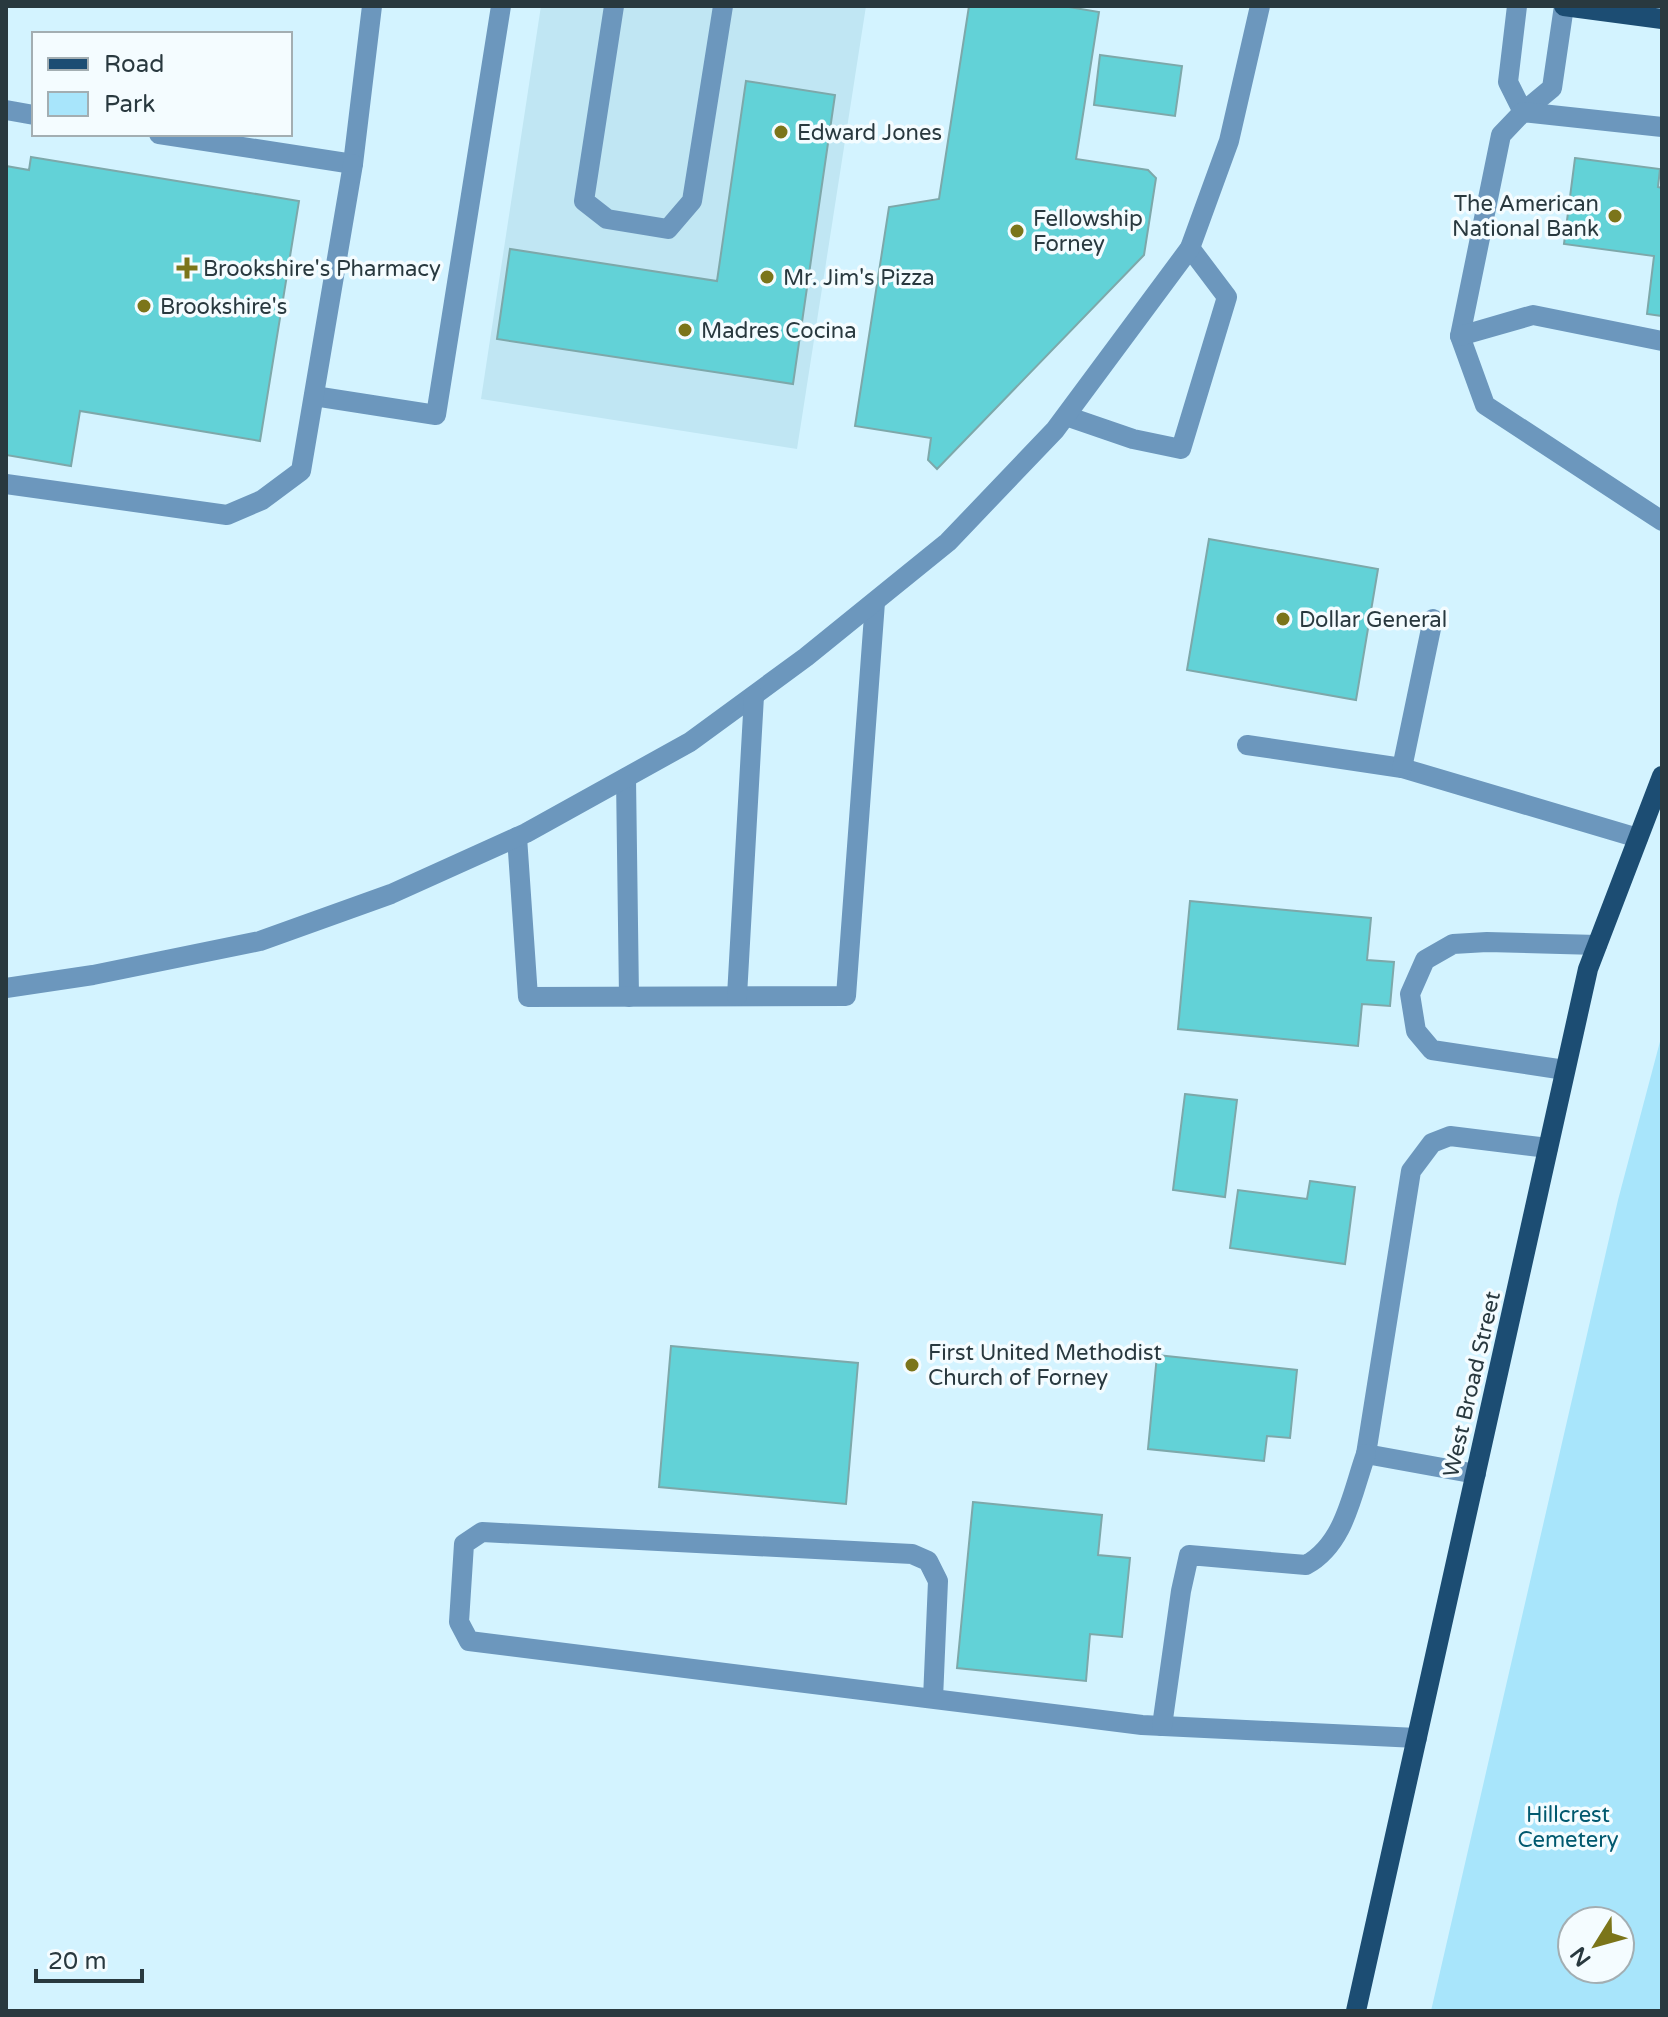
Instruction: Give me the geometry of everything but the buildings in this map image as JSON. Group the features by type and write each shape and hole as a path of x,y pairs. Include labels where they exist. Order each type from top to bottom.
{"main road":[{"path":"1564,6 1662,19"},
{"name":"West Broad Street","path":"1356,2011 1588,969 1662,776"}],"lane":[{"path":"6,484 227,515 262,500 301,471 353,164 372,6"},
{"path":"314,396 436,415 501,6"},
{"path":"614,6 584,201 607,219 668,229 692,201 723,6"},
{"path":"6,988 93,975 260,941 391,894 517,837 690,742 875,602 948,542 1066,416 1190,248 1229,141 1260,6"},
{"path":"1517,6 1508,82 1523,112"},
{"path":"1564,6 1552,88 1501,135 1460,336 1485,405 1662,521"},
{"path":"6,110 32,115"},
{"path":"1523,112 1662,127"},
{"path":"172,136 353,164"},
{"path":"1066,416 1133,439 1181,449 1227,297 1190,248"},
{"path":"1460,336 1533,315 1662,341"},
{"path":"517,837 528,997 846,996 875,602"},
{"path":"1402,768 1433,619"},
{"path":"737,996 754,696"},
{"path":"1247,745 1402,768 1638,838"},
{"path":"626,778 629,997"},
{"path":"1565,1070 1432,1050 1416,1031 1410,994 1425,960 1453,944 1597,945"},
{"path":"1162,1726 1189,1555 1306,1565 1321,1557 1340,1530 1366,1454 1411,1171 1432,1143 1450,1136 1548,1148"},
{"path":"1366,1454 1476,1474"},
{"path":"933,1699 938,1581 928,1561 912,1554 482,1532 464,1544 459,1622 469,1641 933,1699 1162,1726 1417,1738"}],"shaded area":[{"path":"541,6 866,6 797,449 481,399"}],"green space":[{"name":"Hillcrest Cemetery","path":"1662,1034 1662,2011 1431,2011 1618,1200"}],"place":[{"name":"Edward Jones","path":"781,132"},
{"name":"The American National Bank","path":"1615,216"},
{"name":"Fellowship Forney","path":"1017,231"},
{"name":"Brookshire's Pharmacy","path":"187,268"},
{"name":"Mr. Jim's Pizza","path":"767,277"},
{"name":"Brookshire's","path":"144,306"},
{"name":"Madres Cocina","path":"685,330"},
{"name":"Dollar General","path":"1283,619"},
{"name":"First United Methodist Church of Forney","path":"912,1365"}]}
